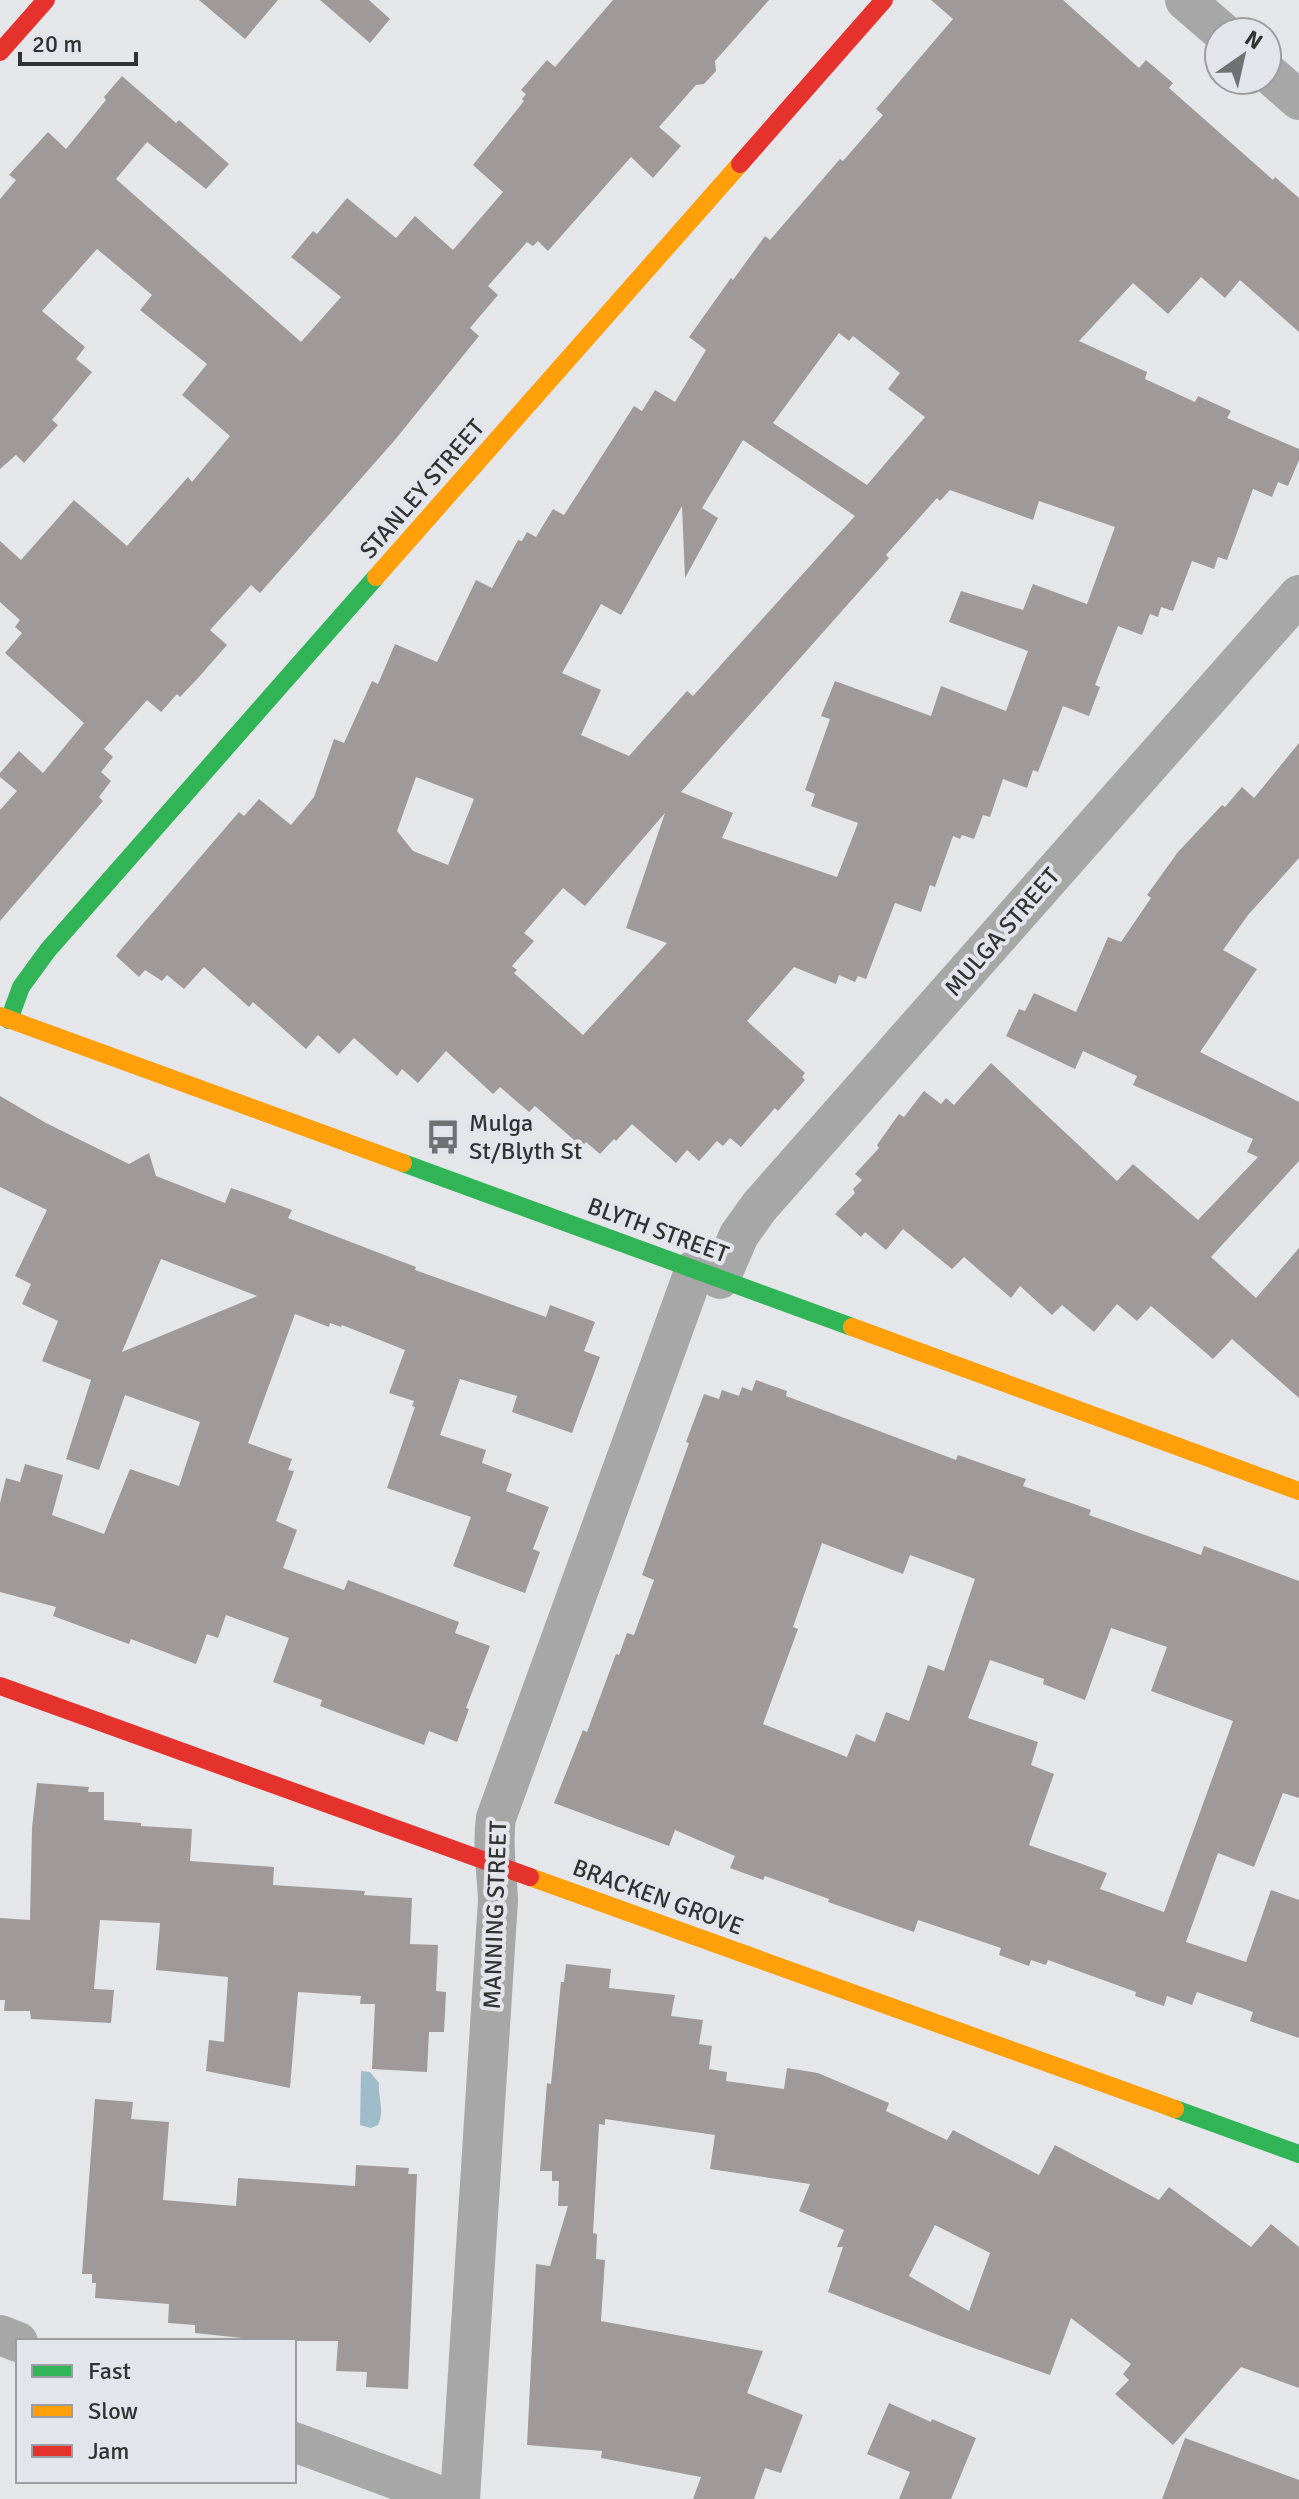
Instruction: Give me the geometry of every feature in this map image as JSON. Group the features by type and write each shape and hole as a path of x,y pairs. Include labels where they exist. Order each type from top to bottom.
{"street":[{"path":"0,52 46,0"},
{"name":"STANLEY STREET","path":"5,1018 21,987 48,950 884,0"},
{"path":"1185,0 1204,16"},
{"path":"1283,86 1299,100"},
{"name":"MULGA STREET","path":"708,1274 759,1207 1299,595"},
{"name":"BLYTH STREET","path":"5,1018 1299,1491"},
{"name":"MANNING STREET","path":"460,2499 498,1900 493,1837 496,1818 708,1274"},
{"name":"BRACKEN GROVE","path":"0,1686 1299,2154"},
{"path":"296,2443 449,2499"}],"water":[{"path":"361,2071 370,2072 379,2083 381,2115 378,2125 371,2128 360,2125"}],"building":[{"path":"199,0 278,0 245,39"},
{"path":"320,0 369,0 390,19 370,43"},
{"path":"613,0 769,0 715,61 716,71 704,84 696,85 659,127 681,146 653,178 631,157 548,251 538,241 533,246 527,242 488,286 498,295 470,328 479,336 394,441 260,593 251,585 210,630 227,645 198,678 180,697 177,694 161,712 147,700 104,749 113,757 101,772 111,781 99,797 103,801 0,921 0,810 17,791 0,777 0,773 19,751 43,773 84,723 5,653 22,633 15,627 20,620 0,602 0,541 21,560 74,500 127,546 188,477 192,482 230,436 182,395 207,364 140,310 152,295 97,249 42,311 85,347 76,359 92,372 52,420 58,425 24,463 16,455 0,469 0,199 16,180 9,175 48,132 66,149 122,76 229,164 206,189 147,142 116,179 301,342 341,297 291,257 313,231 317,234 347,198 396,238 415,216 453,250 503,192 473,165 524,101 522,99 526,94 521,90 547,60 555,67"},
{"path":"931,0 1063,0 1139,68 1146,60 1173,83 1169,88 1273,180 1275,177 1299,198 1299,332 1240,280 1225,298 1201,277 1168,314 1133,283 1079,341 1147,372 1145,379 1195,402 1198,396 1231,411 1227,418 1299,449 1299,460 1288,486 1278,482 1272,497 1253,489 1227,560 1218,557 1214,569 1192,561 1173,611 1161,607 1158,617 1150,614 1142,635 1118,626 1095,685 1100,687 1089,716 1063,706 1038,772 1033,770 1027,788 1003,779 990,817 983,815 974,839 953,836 935,887 930,885 921,912 895,903 866,979 858,976 855,982 839,975 836,984 794,967 747,1021 805,1073 802,1077 805,1080 741,1147 730,1138 723,1146 717,1141 699,1161 687,1150 676,1163 632,1124 600,1154 586,1142 582,1147 535,1106 529,1112 500,1087 493,1094 446,1051 418,1083 402,1069 397,1076 354,1038 339,1054 318,1035 306,1049 253,1002 249,1007 204,967 184,989 167,975 162,981 145,970 139,977 116,956 239,812 244,816 259,799 291,825 314,797 334,739 344,743 372,681 378,684 395,644 437,662 476,580 492,588 518,540 522,541 527,532 536,537 553,509 564,515 634,406 642,411 655,390 675,402 706,350 689,337 731,278 733,280 765,236 770,240 883,115 876,109 953,19","holes":["839,333 849,341 853,336 900,373 888,389 925,417 867,485 773,423","743,440 855,516 693,696 687,691 629,756 581,735 601,690 562,673 601,604 621,615 682,506 685,578 718,518 702,508","950,490 1033,520 1039,501 1115,527 1087,604 1033,584 1023,610 961,591 949,622 1028,651 1006,711 941,686 931,716 835,681 821,716 830,719 805,790 815,794 811,806 858,823 837,877 722,838 733,813 681,792 889,558 886,555 937,498 940,501","416,777 474,799 448,865 413,851 397,831","665,813 626,928 667,943 583,1035 514,973 517,970 512,966 534,941 524,933 563,888 585,906"]},
{"path":"1299,743 1299,858 1248,915 1223,950 1257,969 1200,1052 1299,1102 1299,1161 1211,1257 1256,1298 1299,1248 1299,1398 1232,1339 1213,1359 1151,1306 1137,1321 1117,1304 1094,1332 1062,1305 1052,1315 1020,1286 1011,1298 964,1257 952,1269 903,1229 886,1250 865,1232 861,1237 835,1214 855,1193 853,1189 862,1180 855,1174 879,1148 877,1145 899,1114 904,1117 924,1091 941,1104 946,1098 954,1105 991,1063 1117,1181 1133,1164 1198,1220 1258,1157 1247,1152 1253,1139 1133,1085 1137,1076 1083,1051 1075,1069 1006,1036 1019,1009 1025,1011 1034,993 1076,1012 1108,937 1121,942 1151,898 1147,895 1178,852 1242,787 1254,798"},
{"path":"0,1096 46,1123 129,1164 149,1153 156,1176 225,1203 231,1188 292,1210 288,1218 416,1267 415,1270 546,1317 550,1305 595,1322 584,1351 600,1357 572,1433 512,1412 517,1396 460,1379 440,1435 486,1450 482,1463 512,1474 506,1491 549,1507 533,1549 540,1552 525,1593 453,1566 471,1517 387,1488 415,1407 412,1406 414,1401 389,1393 405,1350 342,1325 330,1323 329,1327 295,1314 248,1443 292,1459 288,1470 294,1471 276,1521 297,1530 283,1568 344,1590 348,1580 459,1622 455,1633 490,1646 466,1708 469,1709 457,1742 429,1731 424,1745 320,1706 322,1700 273,1682 289,1638 226,1615 218,1638 207,1634 196,1664 131,1639 129,1644 53,1616 56,1607 0,1592 0,1503 6,1478 20,1482 25,1464 63,1475 52,1515 104,1534 130,1469 179,1486 200,1422 125,1395 99,1470 66,1459 91,1380 42,1361 58,1321 22,1304 31,1284 15,1276 47,1210 0,1187","holes":["161,1259 257,1296 122,1352"]},
{"path":"756,1380 787,1391 786,1396 956,1460 958,1455 1026,1479 1023,1486 1091,1510 1089,1515 1201,1555 1204,1546 1299,1581 1299,1798 1283,1793 1254,1867 1218,1853 1186,1942 1246,1962 1271,1890 1299,1900 1299,2038 1250,2021 1253,2012 1197,1992 1192,2005 1167,1996 1164,2006 1135,1996 1136,1992 1048,1960 1046,1965 1031,1960 1029,1966 999,1955 1001,1948 918,1920 914,1932 765,1876 763,1880 730,1868 735,1856 675,1830 669,1846 554,1803 583,1730 587,1732 616,1654 619,1655 627,1633 634,1635 654,1580 642,1575 704,1394 719,1399 722,1390 739,1396 742,1387 752,1391","holes":["822,1543 903,1574 910,1555 975,1579 944,1671 928,1665 909,1721 886,1712 875,1742 856,1734 847,1757 763,1724 798,1629 793,1627","1111,1628 1167,1647 1151,1691 1233,1721 1164,1912 1100,1889 1107,1873 1029,1845 1054,1774 1031,1765 1038,1742 968,1718 990,1660 1044,1679 1043,1684 1085,1700"]},
{"path":"37,1783 89,1787 88,1792 104,1792 104,1820 192,1829 190,1861 274,1867 273,1885 365,1891 364,1895 412,1898 410,1944 438,1945 436,1991 446,1992 444,2032 429,2032 427,2072 372,2069 375,2004 360,2004 361,1996 298,1992 290,2088 206,2071 209,2040 224,2042 228,1977 156,1970 160,1923 100,1920 94,1989 114,1990 111,2023 31,2019 30,2011 4,2011 5,2000 0,2000 0,1918 30,1920 32,1828"},
{"path":"566,1964 611,1969 609,1988 675,1995 671,2016 703,2020 699,2044 712,2046 709,2069 727,2072 726,2081 784,2089 787,2068 818,2073 889,2103 886,2111 947,2140 953,2130 1039,2175 1055,2145 1159,2200 1169,2187 1251,2247 1271,2224 1299,2247 1299,2388 1241,2367 1173,2445 1115,2394 1129,2380 1123,2374 1131,2364 1071,2318 1050,2375 828,2292 843,2247 837,2247 844,2230 799,2211 810,2184 710,2169 715,2135 605,2119 605,2125 599,2124 593,2233 597,2234 596,2259 605,2260 601,2321 763,2351 747,2393 803,2415 781,2473 765,2468 754,2499 693,2499 701,2477 601,2458 602,2451 527,2445 536,2264 550,2266 568,2206 558,2206 559,2181 552,2181 552,2171 540,2171 547,2083 551,2084 561,1982 564,1982","holes":["935,2225 990,2253 969,2311 909,2276"]},
{"path":"95,2099 133,2102 131,2119 169,2122 163,2200 236,2206 238,2178 355,2186 356,2165 409,2168 408,2174 417,2174 408,2389 366,2387 367,2372 336,2371 338,2341 250,2339 195,2333 195,2325 168,2323 169,2304 95,2298 96,2283 92,2283 92,2274 82,2274"},
{"path":"889,2403 976,2438 951,2499 899,2499 910,2472 867,2454"},
{"path":"1185,2438 1299,2480 1299,2499 1162,2499"}],"traffic: fast":[{"path":"9,1020 21,987 48,950 376,577"},
{"path":"403,1163 852,1327"},
{"path":"1175,2109 1299,2154"}],"traffic: slow":[{"path":"376,577 740,164"},
{"path":"0,1016 403,1163"},
{"path":"852,1327 1299,1491"},
{"path":"530,1877 1175,2109"}],"traffic: jam":[{"path":"0,52 46,0"},
{"path":"740,164 884,0"},
{"path":"0,1686 530,1877"}],"place":[{"name":"Mulga St/Blyth St","path":"443,1137"}]}
